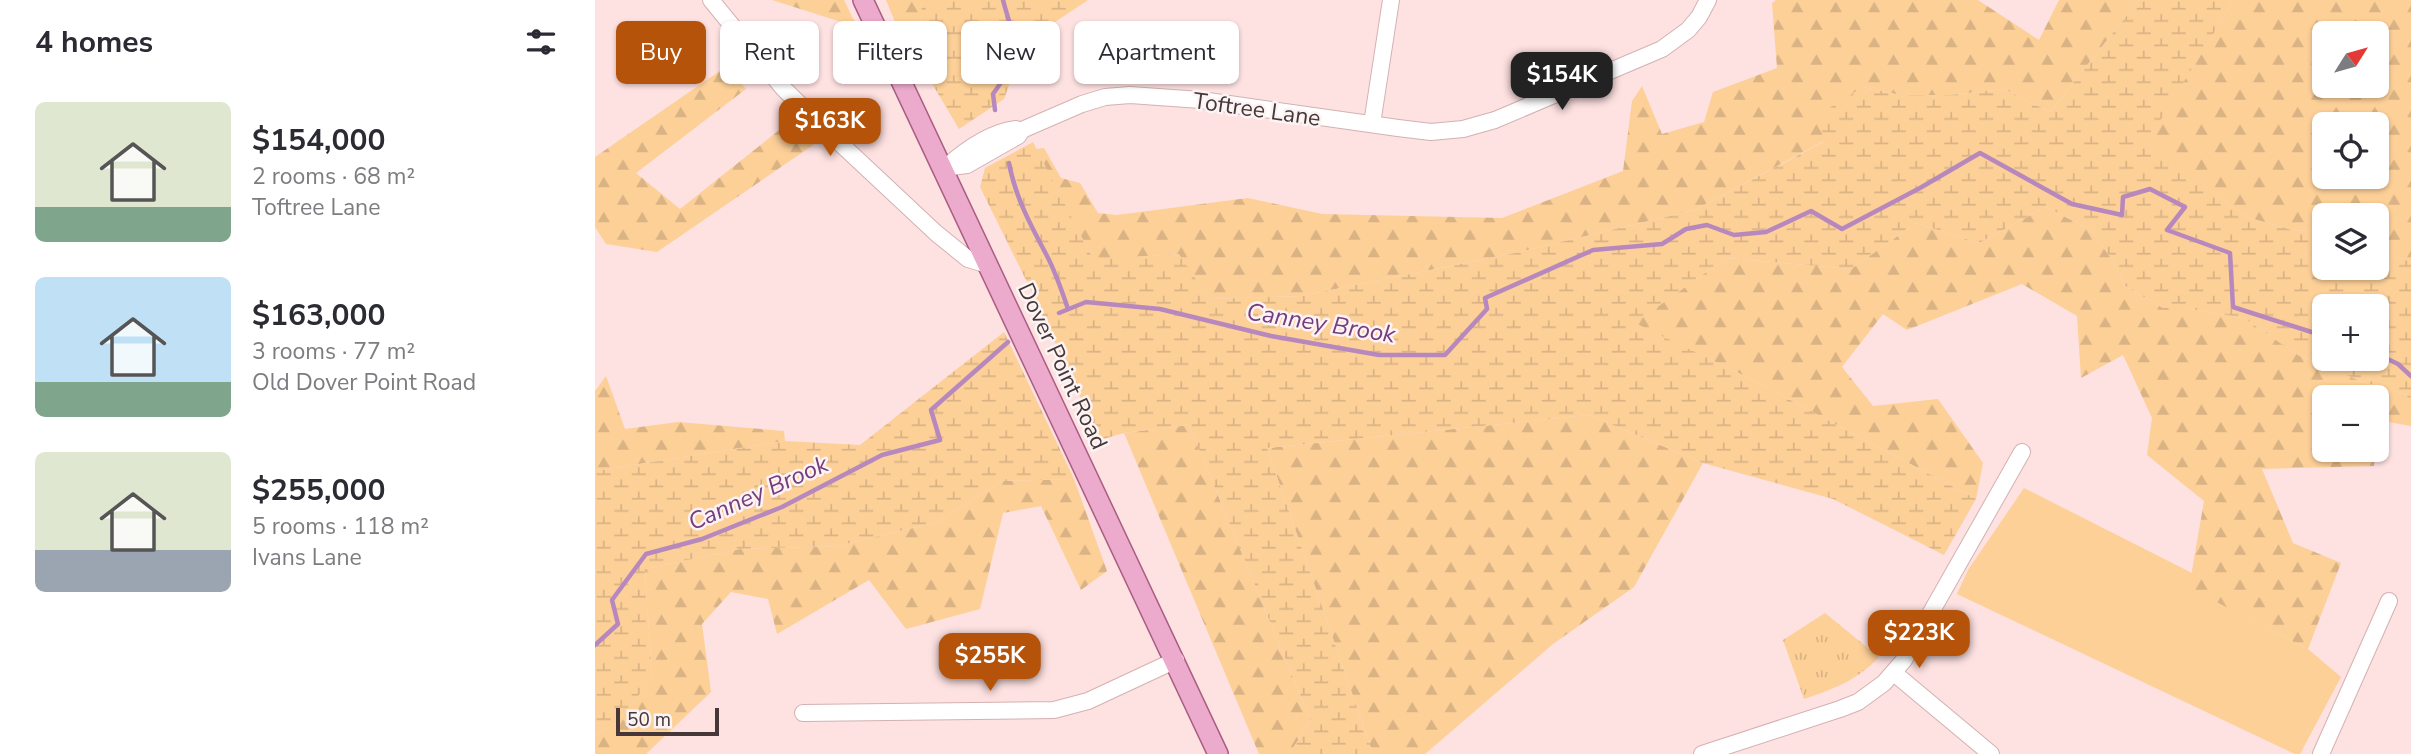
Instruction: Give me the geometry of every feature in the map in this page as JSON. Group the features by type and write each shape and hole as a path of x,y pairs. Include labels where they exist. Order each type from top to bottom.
{"main road":[{"name":"Dover Point Road","path":"863,0 1219,754"}],"street":[{"path":"711,0 775,78 827,131 968,260 988,265"},
{"path":"1372,124 1391,0"},
{"name":"Toftree Lane","path":"944,168 979,143 1014,129 1022,130 1105,97 1130,95 1201,100 1431,132 1463,129 1495,120 1662,49 1688,30 1699,18 1708,0"},
{"path":"1702,754 1840,709 1873,693 1894,673 2022,452"},
{"path":"2321,754 2389,601"},
{"path":"803,713 1054,710 1088,701 1176,660"},
{"path":"1894,673 1991,754"}],"green space":[{"path":"772,0 844,0 854,21 838,21"},
{"path":"886,0 922,0 921,21 895,21"},
{"path":"922,0 1088,0 1056,21 961,21 961,84 1010,84 1004,99 959,129 932,84 947,84 947,21 921,21"},
{"path":"1776,0 1978,0 2039,40 2059,0 2139,0 2050,112 2004,89 1950,95 1900,95 1863,87 1824,141 1695,210 1515,253 1301,296 1209,299 1178,254 1093,260 1036,149 1044,148 1061,178 1080,183 1098,213 1117,215 1248,198 1322,214 1502,218 1623,171 1632,101 1642,86 1662,134 1704,122 1713,92 1777,68 1772,3"},
{"path":"2139,0 2234,0 2147,142 2246,217 2292,230 2312,231 2312,280 2389,280 2389,254 2411,262 2411,396 2389,390 2389,385 2373,385 2337,371 2389,371 2389,294 2312,294 2312,361 2298,355 2244,318 2185,308 2163,308 2125,286 2113,261 2091,230 2046,207 1979,243 1916,223 1851,269 1726,258 1635,323 1751,379 1976,499 1944,555 1833,499 1703,463 1589,415 1267,448 1373,754 1289,754 1311,721 1189,425 1124,433 1100,440 980,187 985,168 1033,142 1093,259 1179,254 1209,299 1301,296 1515,253 1695,210 1823,142 1821,113 1863,87 1900,95 1950,95 2004,89 2050,112"},
{"path":"2234,0 2411,0 2411,262 2389,254 2389,203 2312,203 2312,231 2292,230 2246,217 2146,142"},
{"path":"720,71 720,84 742,84 746,89 636,173 680,209 797,116 819,141 657,252 606,244 595,227 595,157 701,84 706,84 706,80"},
{"path":"2046,207 2091,230 2113,261 2125,286 2163,308 2185,308 2244,318 2298,355 2312,361 2312,371 2337,371 2373,385 2312,385 2312,462 2374,462 2374,466 2262,469 2293,543 2341,563 2308,649 2189,588 2204,501 2147,455 2152,418 2123,355 2081,378 2077,316 2022,284 1907,330 1883,314 1842,367 1873,406 1938,399 1983,463 1976,499 1751,379 1634,323 1726,258 1851,269 1916,223 1979,243"},
{"path":"1004,332 1074,479 1002,481 938,522 837,546 740,549 645,569 652,679 617,722 595,736 595,471 785,441 860,445"},
{"path":"606,376 625,429 678,422 784,431 785,441 595,471 595,391"},
{"path":"2389,390 2411,396 2411,426 2389,422"},
{"path":"1589,415 1703,463 1634,587 1553,644 1425,754 1373,754 1267,448"},
{"path":"1189,425 1311,721 1289,754 1259,754 1124,433"},
{"path":"1074,479 1107,571 1081,590 1041,506 1003,513 980,609 906,629 869,580 777,634 768,599 731,592 702,624 711,692 646,754 595,754 595,736 617,722 652,679 645,569 740,549 837,546 938,522 1002,481"},
{"path":"2024,488 2192,573 2190,588 2308,649 2341,677 2300,754 2295,754 1957,594 1968,570"},
{"path":"1825,613 1879,657 1854,678 1804,699 1783,640"}],"waterway":[{"path":"995,110 993,94 1010,67 1015,48 1003,0"},
{"name":"Canney Brook","path":"1059,313 1086,302 1160,309 1271,336 1379,355 1445,355 1487,309 1485,298 1593,250 1662,244 1686,229 1707,225 1734,235 1766,232 1811,211 1842,229 1980,153 2072,204 2122,215 2123,197 2150,189 2185,207 2167,230 2230,253 2233,307 2312,332"},
{"path":"1009,163 1019,198 1052,267 1068,309"},
{"name":"Canney Brook","path":"595,645 618,624 612,600 646,554 702,539 782,507 882,455 940,440 931,410 1008,342"},
{"name":"Canney Brook","path":"2389,360 2411,376"}]}
